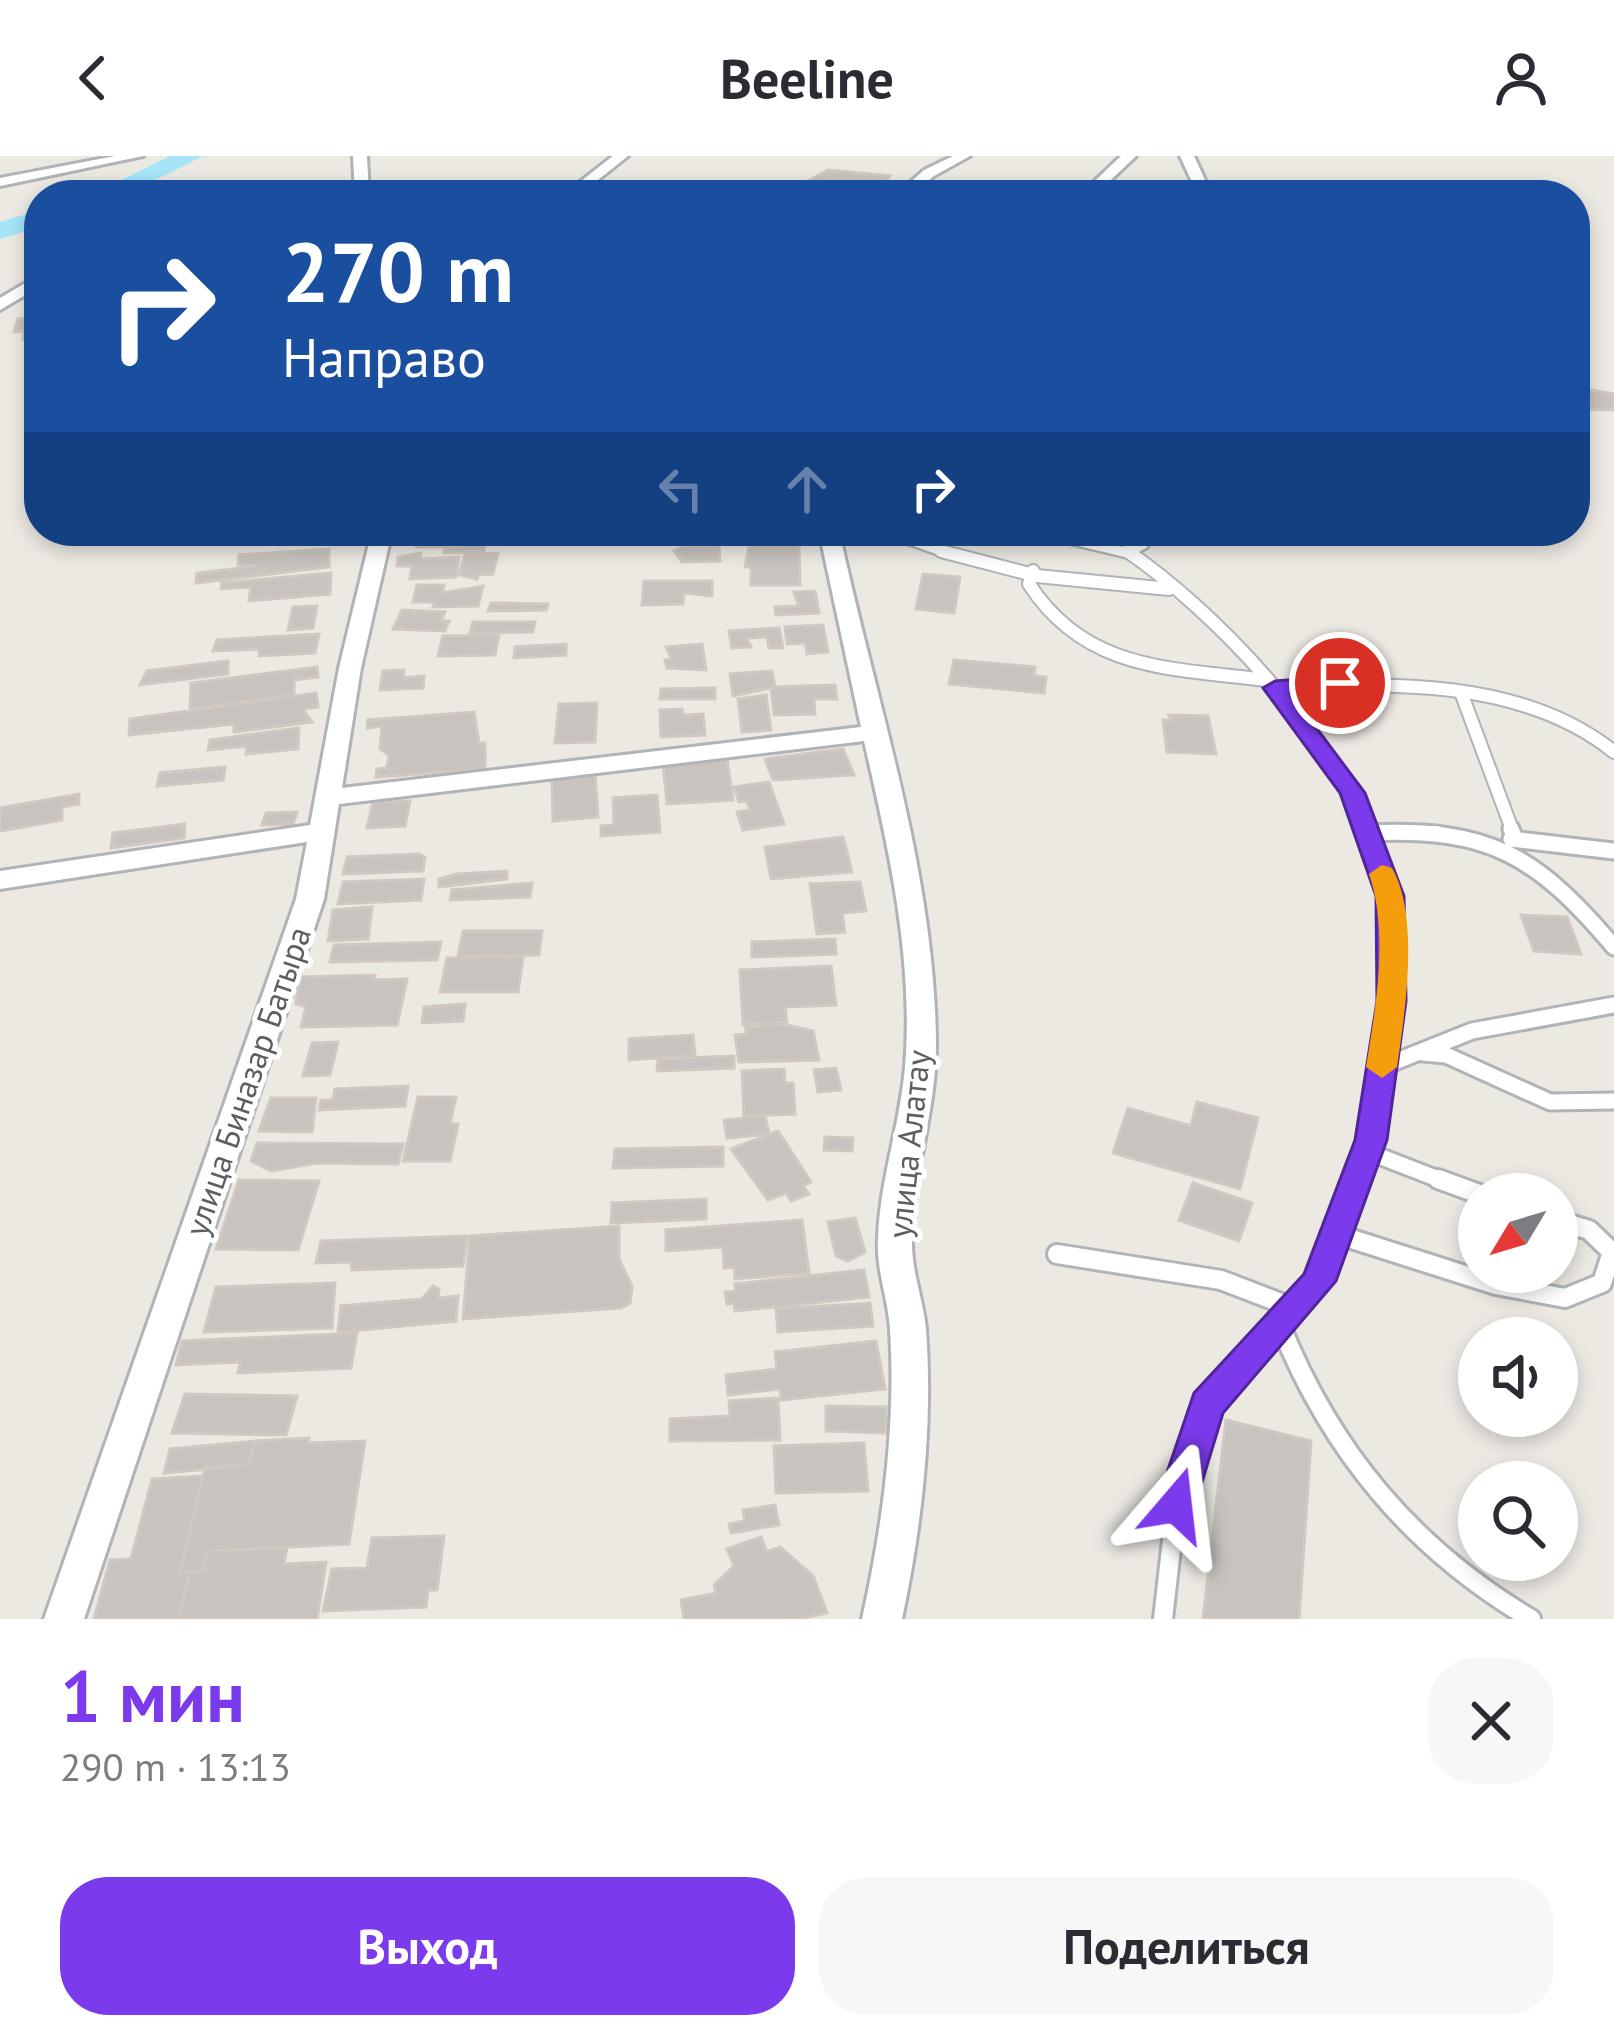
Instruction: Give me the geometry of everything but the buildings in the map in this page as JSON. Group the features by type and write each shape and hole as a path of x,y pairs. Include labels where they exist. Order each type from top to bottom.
{"street":[{"path":"0,182 136,156"},
{"path":"590,180 621,156"},
{"path":"925,180 963,156"},
{"path":"1103,180 1129,156"},
{"name":"улица Биназар Батыра","path":"64,1619 310,899 350,668 378,546"},
{"name":"улица Алатау","path":"833,546 892,816 921,1042 913,1127 897,1208 895,1268 908,1326 905,1442 882,1619"},
{"path":"330,797 873,733"},
{"path":"0,880 320,832"}],"lane":[{"path":"925,546 1128,589 1168,590"},
{"path":"1104,546 1129,551 1271,684 1352,793 1390,896 1392,1001 1366,1151 1319,1281 1207,1405 1176,1505 1163,1619"},
{"path":"1129,551 1140,546"},
{"path":"1033,571 1029,584 1038,602 1056,625 1091,649 1160,668 1271,684 1380,683 1514,703 1576,725 1614,752"},
{"path":"1462,695 1515,839"},
{"path":"1367,833 1428,829 1614,851"},
{"path":"1482,836 1528,861 1574,898 1614,947"},
{"path":"1382,1067 1472,1031 1614,1005"},
{"path":"1418,1053 1446,1055 1550,1102 1614,1101"},
{"path":"1366,1151 1458,1186"},
{"path":"1578,1227 1589,1230 1612,1252 1602,1282 1578,1292"},
{"path":"1336,1234 1458,1273"},
{"path":"1057,1254 1221,1280 1287,1316 1310,1397 1344,1450 1416,1537 1531,1619"},
{"path":"1538,1293 1565,1298 1577,1293"}],"waterway":[{"path":"137,180 191,156"},
{"path":"0,231 24,223"}],"slow traffic":[{"path":"1382,874 1390,896 1392,1001 1382,1067"}],"route":[{"path":"1176,1505 1207,1405 1319,1281 1371,1140 1392,1001 1390,896 1352,793 1297,711 1275,688 1340,683"}]}
